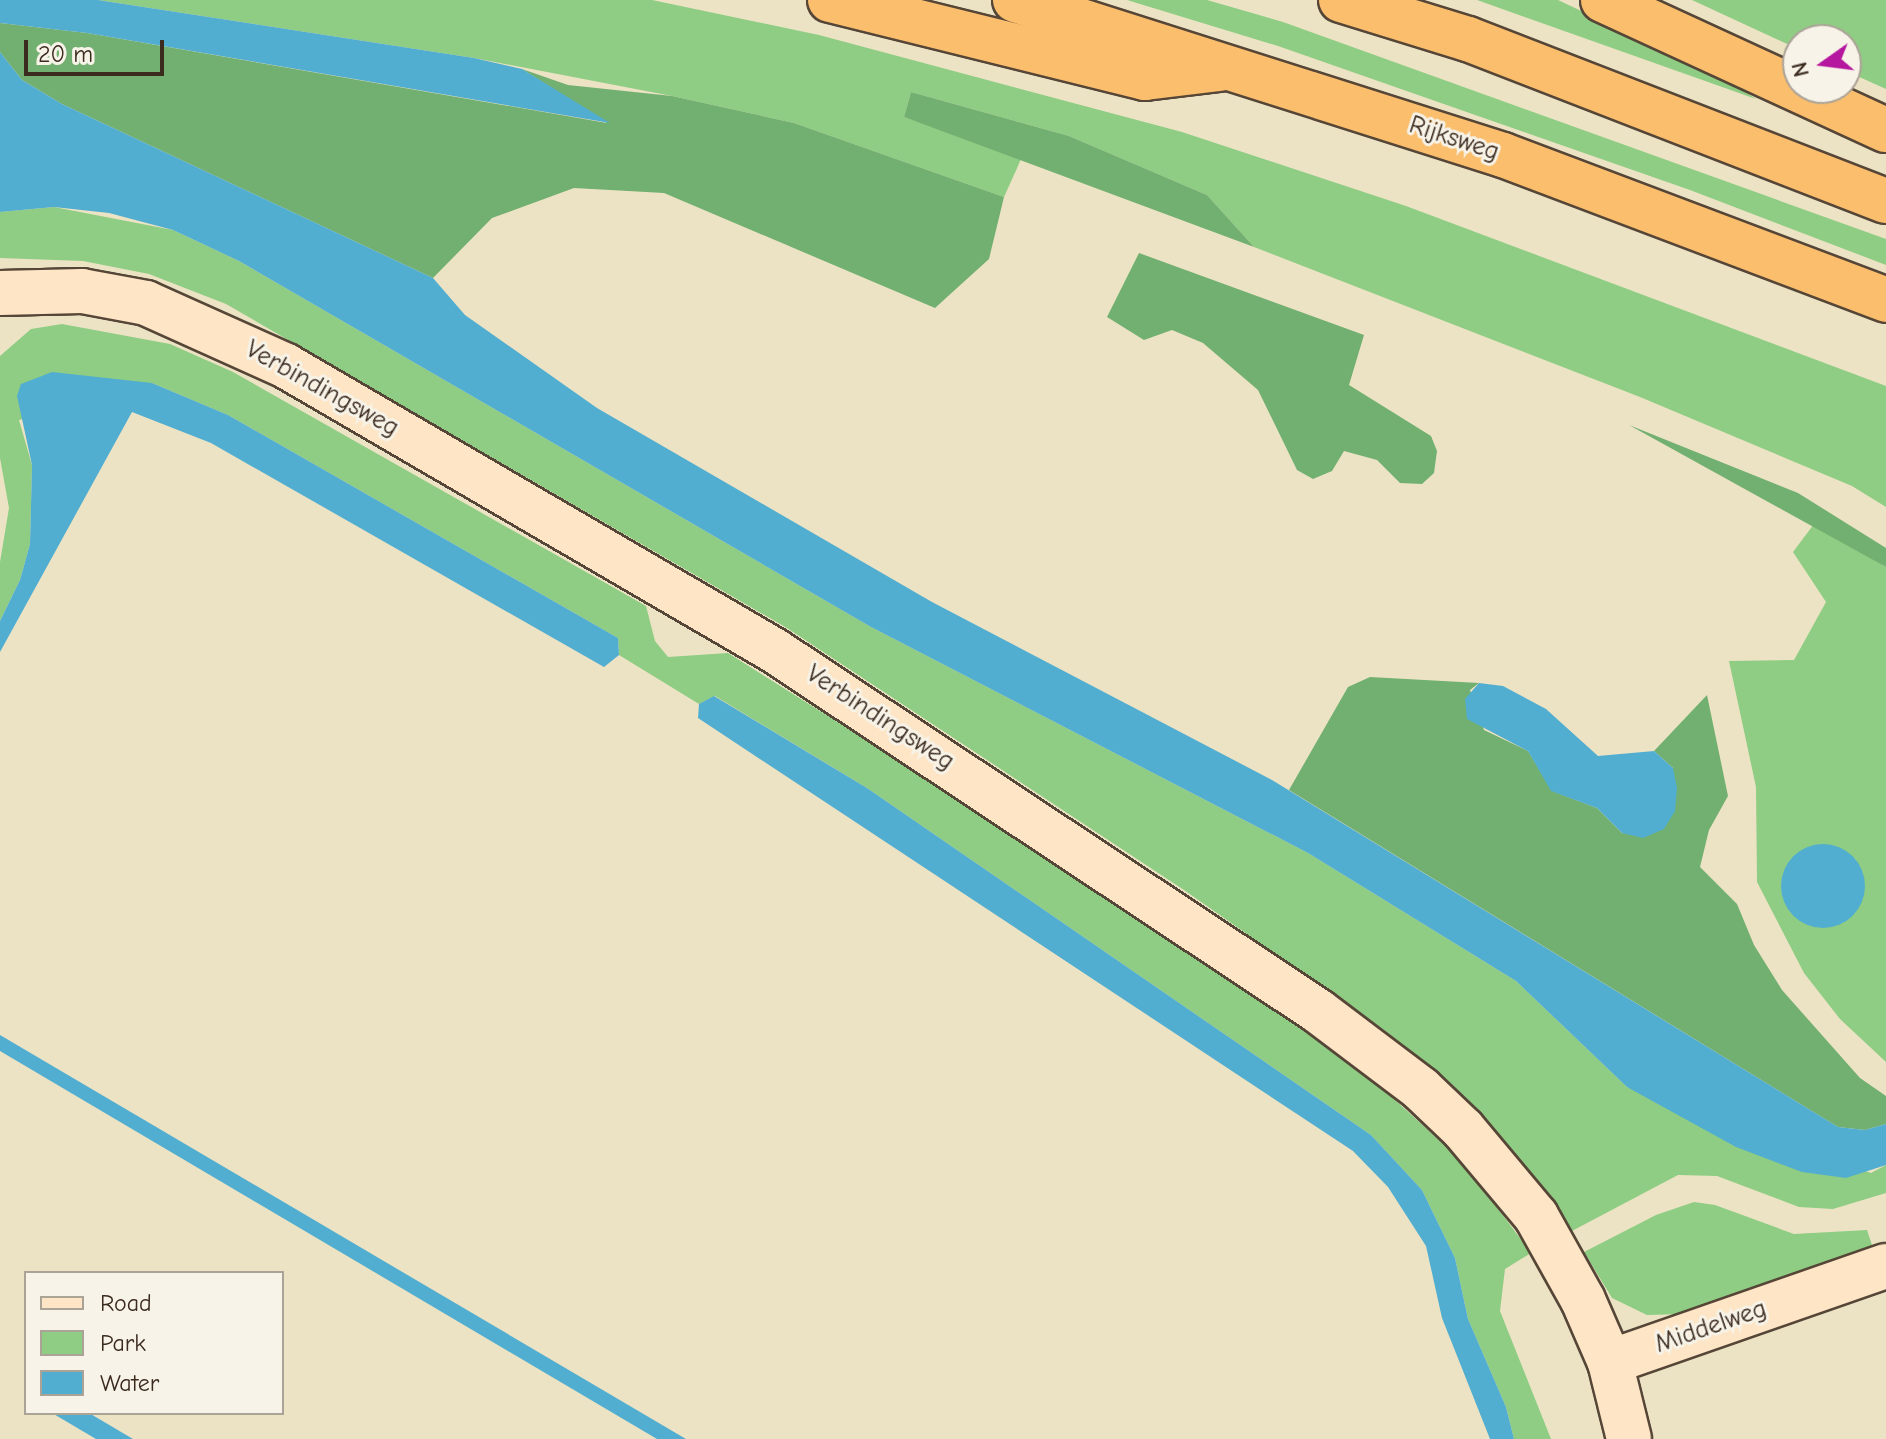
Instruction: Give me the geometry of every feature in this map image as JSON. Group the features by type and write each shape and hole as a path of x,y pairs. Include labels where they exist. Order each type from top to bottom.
{"highway":[{"path":"830,0 1145,78 1234,67"},
{"name":"Rijksweg","path":"1015,0 1234,67 1503,155 1886,300"},
{"path":"1341,0 1468,39 1886,201"},
{"path":"1603,0 1886,130"}],"street":[{"name":"Verbindingsweg","path":"0,293 82,291 146,303 230,338 775,651 946,760 1318,1011 1421,1089 1482,1151 1536,1216 1583,1300 1610,1362"},
{"name":"Middelweg","path":"1610,1362 1886,1266"},
{"path":"1610,1362 1629,1439"}],"green space":[{"path":"98,0 652,0 819,35 1182,132 1406,206 1886,386 1886,507 1852,486 1640,397 1254,247 1207,195 1069,136 911,92 904,117 1022,157 1004,197 794,123 672,96 474,58"},
{"path":"1127,0 1207,0 1283,22 1886,239 1886,265 1690,190 1278,46"},
{"path":"1477,0 1558,0 1726,79 1756,99"},
{"path":"1692,0 1886,0 1886,89 1862,78 1862,24 1782,24 1782,42"},
{"path":"0,23 87,33 607,123 522,69 568,85 672,96 794,123 1004,197 989,259 935,308 664,193 574,188 492,218 433,278 62,104 22,80 0,52"},
{"path":"911,92 1069,136 1207,195 1254,247 904,117"},
{"path":"54,207 173,230 239,261 871,627 1308,853 1516,981 1627,1087 1871,1173 1886,1165 1886,1193 1833,1209 1799,1207 1717,1176 1678,1175 1570,1232 1489,1123 1384,1030 1184,890 787,628 226,304 149,274 83,261 0,258 0,212"},
{"path":"1139,253 1364,335 1349,385 1431,436 1437,451 1434,473 1422,484 1400,483 1377,460 1344,451 1332,471 1313,479 1297,470 1258,390 1203,343 1172,330 1144,340 1107,317"},
{"path":"62,324 170,344 233,372 646,606 655,641 668,657 728,653 955,796 1358,1066 1464,1163 1531,1253 1505,1269 1500,1311 1551,1439 1514,1439 1506,1407 1468,1319 1455,1258 1422,1190 1371,1135 867,788 715,696 699,704 619,655 618,638 228,415 152,383 19,420 32,465 30,544 20,580 0,621 0,562 9,508 0,458 0,356 31,329"},
{"path":"1629,425 1798,493 1886,548 1886,567"},
{"path":"1814,524 1886,567 1886,1062 1840,1019 1804,973 1757,882 1756,787 1729,661 1794,660 1826,602 1793,552"},
{"path":"1370,677 1479,683 1470,690 1484,730 1528,751 1552,791 1597,808 1622,833 1673,768 1654,751 1707,695 1728,796 1709,830 1700,867 1737,904 1754,945 1782,990 1860,1078 1886,1096 1886,1124 1865,1130 1838,1127 1289,790 1348,687"},
{"path":"1694,1202 1715,1205 1794,1234 1867,1230 1873,1248 1685,1314 1647,1315 1612,1298 1584,1252 1656,1215"}],"water":[{"path":"0,0 98,0 474,58 522,69 610,123 87,33 0,23"},
{"path":"0,52 22,80 62,104 433,278 465,315 597,408 932,602 1272,780 1838,1127 1865,1130 1886,1124 1886,1165 1846,1178 1802,1172 1736,1147 1627,1087 1516,981 1308,853 871,627 239,261 173,230 109,213 54,207 0,212"},
{"path":"52,372 152,383 228,415 618,638 619,655 604,667 211,443 132,412 0,652 0,621 20,580 30,544 32,465 17,396 21,384"},
{"path":"1479,683 1503,686 1546,709 1598,756 1654,751 1673,768 1677,788 1675,811 1664,829 1643,838 1622,833 1597,808 1551,791 1528,751 1467,719 1465,699"},
{"path":"714,696 867,788 1371,1135 1422,1190 1455,1258 1468,1319 1506,1407 1514,1439 1490,1439 1442,1318 1426,1246 1388,1187 1353,1151 698,718 699,704"},
{"path":"1823,844 1839,847 1853,856 1862,870 1865,886 1862,902 1853,916 1839,925 1823,928 1807,925 1793,916 1784,902 1781,886 1784,870 1793,856 1807,847"},
{"path":"0,1035 686,1439 657,1439 0,1051"},
{"path":"55,1415 92,1415 133,1439 96,1439"}]}
